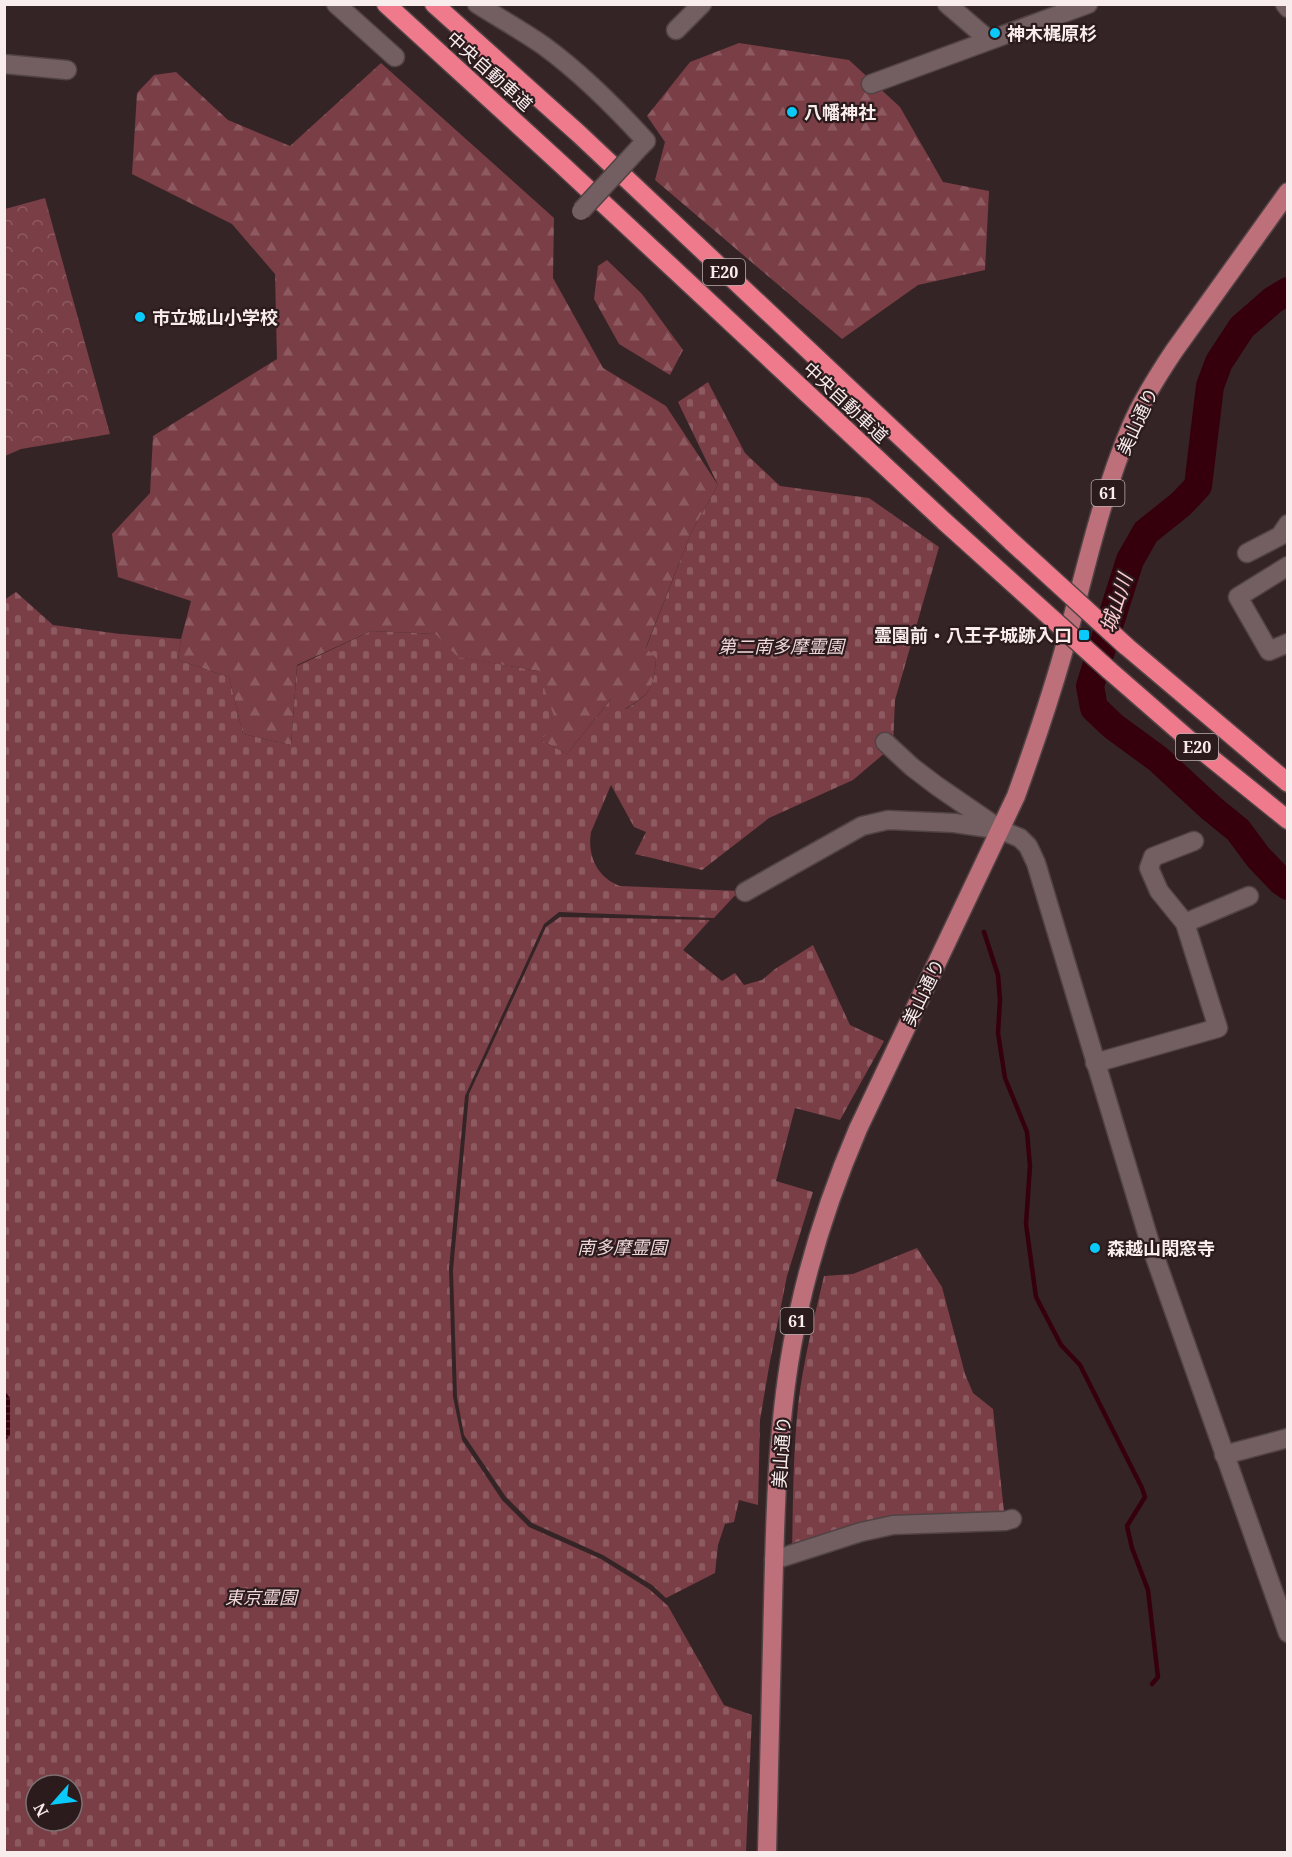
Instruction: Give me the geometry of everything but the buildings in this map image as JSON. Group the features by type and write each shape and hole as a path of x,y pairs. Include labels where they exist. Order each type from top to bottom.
{"highway":[{"name":"中央自動車道","path":"386,4 945,522 1195,745 1287,820"},
{"name":"中央自動車道","path":"434,4 579,134 1012,542 1126,646 1287,783"}],"main road":[{"name":"美山通り","path":"767,1852 774,1560 780,1445 785,1395 798,1317 814,1249 841,1169 858,1129 1016,796 1062,654 1097,527 1132,424 1174,351 1287,192"}],"street":[{"path":"336,4 395,57"},
{"path":"477,4 544,46 580,77 646,141 579,214"},
{"path":"676,30 702,4"},
{"path":"947,4 989,40"},
{"path":"871,84 1088,4"},
{"path":"1285,4 1287,8"},
{"path":"4,64 67,70"},
{"path":"1247,553 1280,536 1287,524"},
{"path":"1287,566 1238,597 1269,651 1287,643"},
{"path":"885,742 928,780 1001,830"},
{"path":"745,892 862,826 888,820 954,823 1001,830 1020,837 1028,846 1036,863 1149,1243 1287,1633"},
{"path":"1095,1062 1218,1028 1185,923 1159,891 1149,868 1153,858 1194,841"},
{"path":"1185,923 1249,896"},
{"path":"1224,1455 1287,1438"},
{"path":"774,1560 893,1525 1012,1519"}],"green space":[{"path":"739,43 849,60 900,107 943,182 989,191 985,270 918,285 842,339 655,180 665,142 647,116 690,62"},
{"path":"381,63 554,218 553,278 603,368 666,406 718,485 691,533 646,647 656,658 652,684 641,699 625,709 611,699 567,754 541,740 538,671 457,657 435,634 371,631 297,665 291,745 243,734 229,677 178,660 191,601 118,577 112,534 150,493 153,436 277,359 275,274 232,224 132,174 137,93 154,75 176,72 228,120 290,146"},
{"path":"45,198 110,434 21,449 5,456 5,209"},
{"path":"607,260 642,294 683,350 670,375 619,344 594,299 598,266"},
{"name":"東京霊園","path":"708,382 745,453 780,486 869,498 939,547 895,700 893,746 853,780 769,818 702,870 635,854 646,832 634,827 611,785 591,832 590,841 595,865 605,877 620,886 739,891 714,918 559,912 544,924 465,1096 449,1268 453,1397 462,1440 502,1500 529,1527 601,1559 649,1589 668,1606 724,1705 752,1715 746,1852 5,1852 4,600 16,592 53,625 181,639 178,660 229,677 243,734 291,745 297,666 371,631 435,634 458,657 538,671 556,722 541,740 567,754 612,698 626,709 641,699 650,689 656,658 646,648 691,533 718,485 678,402"},
{"name":"南多摩霊園","path":"560,917 710,920 683,950 722,981 735,973 744,985 762,980 813,945 850,1025 884,1041 840,1120 795,1108 776,1181 813,1192 787,1276 770,1361 760,1420 758,1505 739,1500 734,1522 725,1524 718,1545 715,1573 666,1598 652,1585 603,1555 532,1523 506,1497 464,1435 457,1397 453,1270 469,1094 546,927"},
{"path":"917,1248 942,1287 965,1374 973,1393 993,1409 1005,1521 893,1525 792,1553 798,1406 824,1276 853,1274"}],"shaded area":[{"path":"4,1390 10,1398 10,1435 5,1441"}],"waterway":[{"name":"城山川","path":"1288,291 1273,300 1242,327 1219,362 1210,386 1198,486 1181,504 1146,532 1130,560 1090,686 1094,708 1113,726 1158,759 1238,830 1258,857 1288,886"},
{"path":"1083,708 1093,699"},
{"path":"984,932 998,975 1000,1000 998,1033 1005,1078 1027,1132 1030,1166 1026,1224 1036,1297 1061,1345 1080,1365 1145,1497 1127,1526 1132,1548 1148,1590 1158,1677 1152,1684"}],"place":[{"name":"神木梶原杉","path":"995,33"},
{"name":"八幡神社","path":"792,112"},
{"name":"市立城山小学校","path":"140,317"},
{"name":"霊園前・八王子城跡入口","path":"1084,635"},
{"name":"森越山閑窓寺","path":"1095,1248"}],"park label":[{"name":"第二南多摩霊園","path":"781,646"}]}
